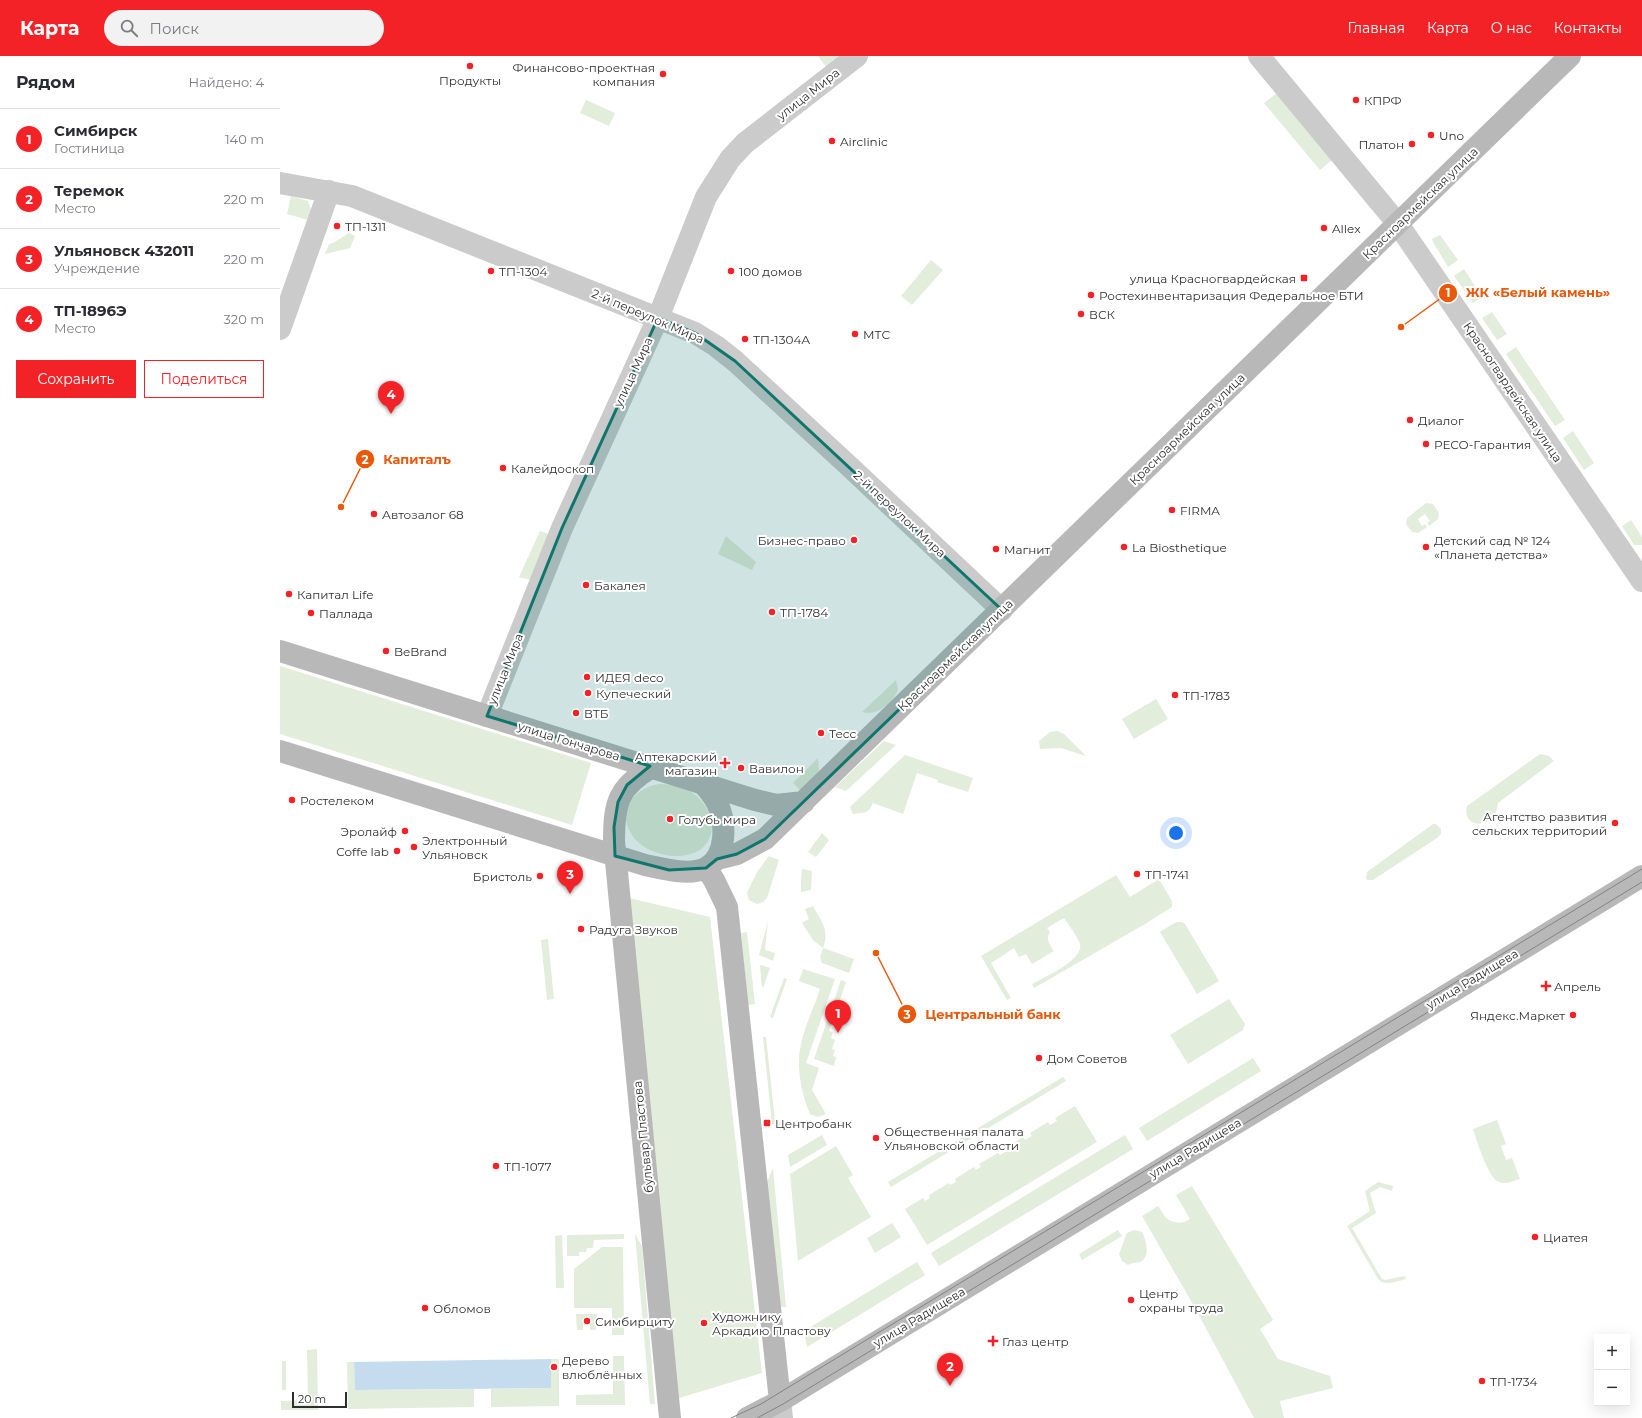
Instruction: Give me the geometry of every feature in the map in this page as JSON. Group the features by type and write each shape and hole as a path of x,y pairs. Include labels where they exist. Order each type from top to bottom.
{"main road":[{"name":"Красноармейская улица","path":"804,802 1570,56"},
{"name":"улица Гончарова","path":"280,651 776,805 804,802"},
{"path":"280,751 645,865 669,870 692,871 737,854 765,839 804,802"},
{"path":"616,856 614,827 618,802 622,793 632,780 652,767"},
{"path":"702,783 710,791 721,813 723,824 721,849 712,863 714,880 727,907 781,1409"},
{"name":"бульвар Пластова","path":"616,856 670,1418"},
{"name":"улица Радищева","path":"747,1418 781,1409 1642,876"}],"street":[{"name":"улица Мира","path":"487,716 562,528 658,318 706,197 730,159 745,143 857,56"},
{"name":"Красногвардейская улица","path":"1259,56 1398,224 1642,581"},
{"name":"2-й переулок Мира","path":"280,183 352,196 696,333 735,361 1002,610"},
{"path":"280,329 329,191"}],"highlighted area":[{"path":"658,318 695,333 735,361 1002,610 765,839 737,854 717,859 706,868 669,870 615,856 614,827 618,802 627,785 650,766 487,716 562,528"}],"green space":[{"path":"818,56 838,56 840,59 828,69"},
{"path":"1277,93 1332,160 1320,170 1264,103"},
{"path":"586,100 615,113 609,126 580,113"},
{"path":"291,196 308,201 315,222 287,214"},
{"path":"349,233 355,236 350,248 325,254 329,244"},
{"path":"1440,235 1458,260 1448,267 1432,239"},
{"path":"931,260 943,270 912,305 901,296"},
{"path":"1464,269 1482,297 1473,303 1454,276"},
{"path":"1492,312 1507,334 1497,340 1482,318"},
{"path":"1516,347 1565,420 1555,426 1506,354"},
{"path":"1573,431 1594,463 1584,470 1563,438"},
{"path":"1426,503 1433,504 1439,513 1438,519 1429,526 1427,523 1430,521 1425,514 1418,519 1422,526 1425,524 1427,527 1418,533 1412,532 1406,524 1407,518"},
{"path":"1631,520 1642,537 1642,545 1634,545 1622,526"},
{"path":"540,531 549,534 531,580 519,577"},
{"path":"726,536 756,562 752,570 718,554"},
{"path":"280,666 591,763 572,825 280,734"},
{"path":"896,680 898,689 893,699 889,703 873,712 862,712"},
{"path":"1156,699 1168,719 1134,739 1122,719"},
{"path":"1057,731 1064,734 1086,756 1061,748 1040,749 1039,741 1050,732"},
{"path":"884,741 896,745 846,791 835,787"},
{"path":"1540,754 1549,756 1554,761 1498,803 1496,812 1486,822 1480,824 1474,823 1469,819 1467,814 1467,806"},
{"path":"905,755 973,778 968,792 937,782 938,780 917,773 903,814 873,803 869,810 863,813 853,814 850,807"},
{"path":"818,758 819,772 801,791 793,783"},
{"path":"659,784 672,785 686,789 701,800 710,816 712,825 708,842 701,849 684,856 664,855 646,848 632,835 626,817 630,802 642,790"},
{"path":"1433,824 1436,824 1441,829 1441,834 1437,838 1373,880 1366,879 1367,872"},
{"path":"822,833 829,840 816,857 808,852"},
{"path":"769,856 779,860 767,898 763,902 757,904 749,900 747,893 757,872"},
{"path":"802,869 812,871 811,890 801,892 801,881"},
{"path":"1116,875 1130,897 1159,879 1172,901 1172,907 1034,988 1032,984 1062,968 1076,956 1080,950 1079,941 1064,918 1047,928 1050,932 1048,937 1049,942 1054,951 1032,964 1026,954 1019,957 1014,948 991,963 1011,998 1007,1000 981,956"},
{"path":"629,898 710,917 762,1373 679,1398"},
{"path":"813,906 824,926 826,936 823,948 813,940 802,923 809,919 805,909"},
{"path":"768,921 765,950 775,953 773,961 759,955"},
{"path":"1176,922 1182,922 1185,924 1219,981 1197,994 1160,932"},
{"path":"747,932 755,1004 748,1005 741,933"},
{"path":"548,939 554,999 547,1000 541,940"},
{"path":"823,948 854,959 849,973 822,963 820,957"},
{"path":"760,966 770,968 763,988"},
{"path":"803,969 835,979 806,1063 819,1068 812,1090 826,1114 818,1117 810,1114 804,1098 800,1080 799,1061 801,1044 807,1023 820,989 799,981"},
{"path":"784,978 787,979 773,1018 770,1017"},
{"path":"841,980 846,982 829,1031 833,1032 831,1038 835,1040 832,1049 835,1050 833,1056 836,1057 834,1066 814,1059"},
{"path":"1229,999 1245,1024 1243,1030 1188,1064 1170,1035"},
{"path":"763,1037 766,1037 775,1121 788,1124 787,1127 772,1124"},
{"path":"1253,1058 1261,1071 1147,1141 1139,1128"},
{"path":"1063,1077 1066,1081 891,1187 888,1182"},
{"path":"1075,1106 1097,1142 927,1245 905,1209 923,1198 925,1201 930,1198 929,1195 949,1183 950,1185 956,1182 955,1179 974,1167 976,1170 981,1167 979,1164 998,1153 1000,1155 1007,1151 1006,1148 1023,1137 1025,1140 1032,1136 1030,1133 1048,1122 1050,1125 1057,1121 1055,1118"},
{"path":"1497,1120 1506,1144 1501,1146 1506,1160 1512,1158 1520,1179 1507,1183 1499,1182 1491,1174 1483,1158 1473,1129"},
{"path":"822,1135 827,1145 790,1167 788,1155"},
{"path":"1125,1135 1133,1149 939,1266 931,1253"},
{"path":"836,1146 853,1175 848,1178 871,1217 798,1261 790,1174"},
{"path":"773,1168 786,1307 778,1307 767,1182"},
{"path":"1378,1182 1393,1186 1392,1191 1380,1187 1370,1193 1376,1213 1352,1228 1382,1279 1385,1280 1405,1276 1406,1279 1391,1283 1384,1283 1378,1279 1347,1226 1370,1211 1365,1191"},
{"path":"1192,1186 1273,1320 1260,1329 1278,1359 1330,1376 1333,1388 1280,1401 1284,1418 1254,1418 1194,1306 1142,1216 1158,1206 1166,1218 1175,1222 1187,1221 1190,1219 1176,1195"},
{"path":"892,1223 901,1237 875,1253 867,1238"},
{"path":"1118,1230 1122,1236 1082,1260 1079,1254"},
{"path":"1134,1230 1142,1232 1145,1239 1147,1253 1146,1257 1140,1262 1128,1265 1122,1261 1119,1254 1127,1233"},
{"path":"624,1234 624,1239 594,1240 593,1248 587,1248 586,1252 579,1252 579,1256 567,1256 567,1235"},
{"path":"635,1234 642,1246 655,1404 650,1404"},
{"path":"562,1235 564,1288 556,1288 555,1236"},
{"path":"602,1247 623,1247 624,1335 612,1335 612,1308 574,1308 574,1269"},
{"path":"917,1262 925,1275 807,1347 804,1331"},
{"path":"576,1314 597,1314 596,1330 590,1330 590,1319 583,1319 583,1330 577,1330"},
{"path":"317,1349 318,1410 281,1410 281,1401 308,1400 307,1350"},
{"path":"613,1356 624,1356 625,1405 576,1405 576,1395 613,1394"},
{"path":"551,1359 559,1359 559,1406 491,1407 491,1389 551,1388"},
{"path":"282,1361 286,1361 286,1390 282,1390"},
{"path":"347,1362 354,1362 355,1390 474,1389 474,1407 348,1409"}],"water":[{"path":"551,1359 551,1388 355,1390 354,1362"}],"tram line":[{"path":"731,1418 761,1404 1642,869"},
{"path":"757,1418 783,1404 1642,882"}],"place":[{"name":"Продукты","path":"470,66"},
{"name":"Финансово-проектная компания","path":"663,74"},
{"name":"КПРФ","path":"1356,100"},
{"name":"Uno","path":"1431,135"},
{"name":"Airclinic","path":"832,141"},
{"name":"Платон","path":"1412,144"},
{"name":"ТП-1311","path":"337,226"},
{"name":"Allex","path":"1324,228"},
{"name":"ТП-1304","path":"491,271"},
{"name":"100 домов","path":"731,271"},
{"name":"улица Красногвардейская","path":"1304,278"},
{"name":"Ростехинвентаризация Федеральное БТИ","path":"1091,295"},
{"name":"ВСК","path":"1081,314"},
{"name":"ЖК «Белый камень»","path":"1401,327"},
{"name":"МТС","path":"855,334"},
{"name":"ТП-1304А","path":"745,339"},
{"name":"ТП-1896Э","path":"391,414"},
{"name":"Диалог","path":"1410,420"},
{"name":"РЕСО-Гарантия","path":"1426,444"},
{"name":"Калейдоскоп","path":"503,468"},
{"name":"Капиталъ","path":"341,507"},
{"name":"FIRMA","path":"1172,510"},
{"name":"Автозалог 68","path":"374,514"},
{"name":"Бизнес-право","path":"854,540"},
{"name":"La Biosthetique","path":"1124,547"},
{"name":"Детский сад № 124 «Планета детства»","path":"1426,547"},
{"name":"Магнит","path":"996,549"},
{"name":"Бакалея","path":"586,585"},
{"name":"Капитал Life","path":"289,594"},
{"name":"ТП-1784","path":"772,612"},
{"name":"Паллада","path":"311,613"},
{"name":"BeBrand","path":"386,651"},
{"name":"ИДЕЯ deco","path":"587,677"},
{"name":"Купеческий","path":"588,693"},
{"name":"ТП-1783","path":"1175,695"},
{"name":"ВТБ","path":"576,713"},
{"name":"Тесс","path":"821,733"},
{"name":"Аптекарский магазин","path":"725,763"},
{"name":"Вавилон","path":"741,768"},
{"name":"Ростелеком","path":"292,800"},
{"name":"Голубь мира","path":"670,819"},
{"name":"Агентство развития сельских территорий","path":"1615,823"},
{"name":"Эролайф","path":"405,831"},
{"name":"Электронный Ульяновск","path":"414,847"},
{"name":"Coffe lab","path":"397,851"},
{"name":"ТП-1741","path":"1137,874"},
{"name":"Бристоль","path":"540,876"},
{"name":"Ульяновск 432011","path":"570,894"},
{"name":"Радуга Звуков","path":"581,929"},
{"name":"Центральный банк","path":"876,953"},
{"name":"Апрель","path":"1546,986"},
{"name":"Яндекс.Маркет","path":"1573,1015"},
{"name":"Симбирск","path":"838,1033"},
{"name":"Дом Советов","path":"1039,1058"},
{"name":"Центробанк","path":"767,1123"},
{"name":"Общественная палата Ульяновской области","path":"876,1138"},
{"name":"ТП-1077","path":"496,1166"},
{"name":"Циатея","path":"1535,1237"},
{"name":"Центр охраны труда","path":"1131,1300"},
{"name":"Обломов","path":"425,1308"},
{"name":"Симбирциту","path":"587,1321"},
{"name":"Художнику Аркадию Пластову","path":"704,1323"},
{"name":"Глаз центр","path":"993,1341"},
{"name":"Дерево влюблённых","path":"554,1367"},
{"name":"ТП-1734","path":"1482,1381"},
{"name":"Теремок","path":"950,1386"}]}
